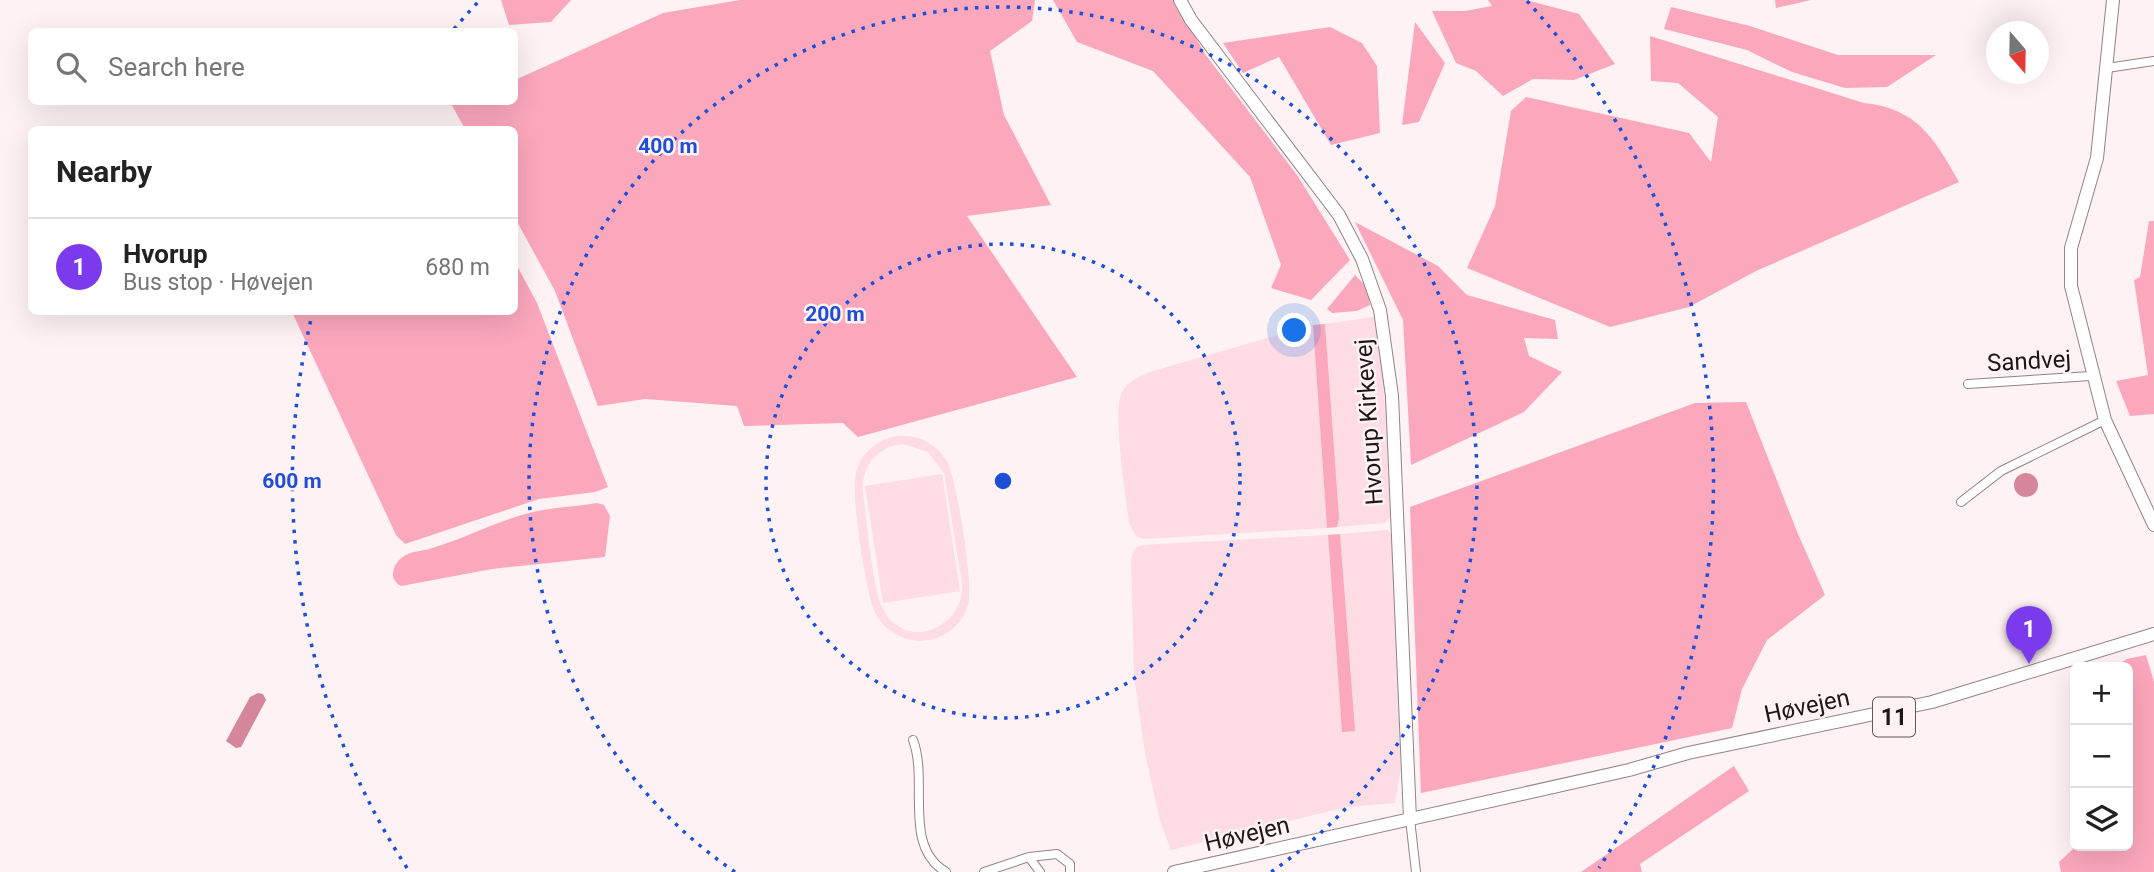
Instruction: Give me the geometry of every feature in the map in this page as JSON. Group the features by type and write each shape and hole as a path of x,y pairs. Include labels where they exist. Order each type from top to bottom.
{"main road":[{"name":"Hvorup Kirkevej","path":"1180,0 1191,20 1229,72 1339,215 1363,259 1377,300 1386,338 1392,396 1410,819"},
{"path":"2113,0 2097,158 2070,258 2071,286 2091,376 2105,420 2154,525"},
{"name":"Høvejen","path":"1174,872 1629,770 1688,753 1932,702 2154,634"},
{"name":"Høvejen","path":"1629,770 1689,761 1933,709 2154,642"}],"street":[{"path":"2107,68 2154,61"},
{"name":"Sandvej","path":"1968,384 2091,376"},
{"path":"1961,502 2001,471 2105,420"},
{"path":"913,740 921,779 922,846 928,858 946,872"},
{"path":"1410,819 1416,872"},
{"path":"984,872 1029,858 1057,854 1070,863 1070,872"},
{"path":"1029,858 1041,872"}],"shaded area":[{"path":"501,0 571,0 551,22 509,25"},
{"path":"740,0 1035,0 1032,21 990,51 1004,115 1051,205 967,216 1077,377 858,437 843,423 744,426 737,406 645,399 598,406 555,291 518,223 518,126 463,126 452,105 518,105 518,79 663,13"},
{"path":"1053,0 1175,0 1205,54 1297,175 1350,260 1311,300 1271,288 1281,265 1250,177 1153,71 1077,42"},
{"path":"1488,0 1526,0 1579,14 1615,64 1574,80 1533,79 1503,96 1476,71 1456,63 1432,11 1465,11 1492,6"},
{"path":"1775,0 1811,0 1776,8"},
{"path":"1671,7 1750,26 1838,55 1936,55 1887,87 1845,88 1792,72 1747,50 1664,29"},
{"path":"1415,22 1445,63 1419,122 1402,125"},
{"path":"1330,27 1362,43 1377,66 1380,133 1331,145 1279,57 1243,73 1223,43"},
{"path":"1650,36 1864,103 1898,111 1922,128 1932,139 1959,182 1756,271 1689,307 1610,327 1467,268 1495,206 1511,111 1526,97 1689,133 1711,162 1718,117 1678,83 1651,81"},
{"path":"2149,221 2154,221 2154,414 2130,416 2116,381 2148,375 2134,280 2140,277"},
{"path":"1355,222 1438,266 1467,295 1555,320 1558,339 1524,338 1529,356 1562,372 1524,412 1411,465 1403,320"},
{"path":"518,268 537,303 608,487 595,492 539,499 405,544 396,535 293,315 518,315"},
{"path":"1355,275 1368,288 1370,305 1357,311 1332,313 1327,309"},
{"path":"1373,317 1379,330 1386,380 1391,516 1385,523 1337,527 1325,324"},
{"path":"1325,324 1339,518 1337,527 1327,528 1313,325"},
{"path":"1313,325 1327,528 1144,539 1136,536 1129,523 1118,417 1122,392 1128,384 1153,371"},
{"path":"1746,402 1825,595 1767,640 1742,689 1732,728 1421,793 1410,507 1695,403"},
{"path":"889,438 919,438 932,445 948,463 956,491 967,556 968,605 964,616 952,629 930,640 907,639 885,626 872,605 866,577 856,515 855,480 857,469 867,452 877,443","holes":["904,444 928,452 944,473 962,584 960,600 954,613 932,630 918,632 905,630 893,622 879,599 870,553 863,483 868,466 886,449"]},
{"path":"2026,473 2035,476 2038,485 2035,494 2026,497 2017,494 2014,485 2017,476"},
{"path":"942,474 960,591 883,603 865,486"},
{"path":"597,503 604,505 610,516 605,557 492,569 401,586 394,578 394,569 399,560 410,553 429,549 528,513"},
{"path":"1388,530 1393,537 1401,769 1395,803 1346,807 1171,850 1160,821 1145,753 1134,676 1131,559 1135,548 1142,545 1328,535 1342,731 1354,731 1340,534"},
{"path":"1340,534 1355,731 1342,732 1328,535"},
{"path":"2146,655 2154,682 2154,872 2061,872 2059,862 2071,851 2133,851 2133,662 2122,662"},
{"path":"263,694 266,700 241,747 236,748 226,741 250,697"},
{"path":"1734,766 1749,791 1640,864 1642,872 1581,872"}],"place":[{"name":"Hvorup","path":"2029,664"}]}
